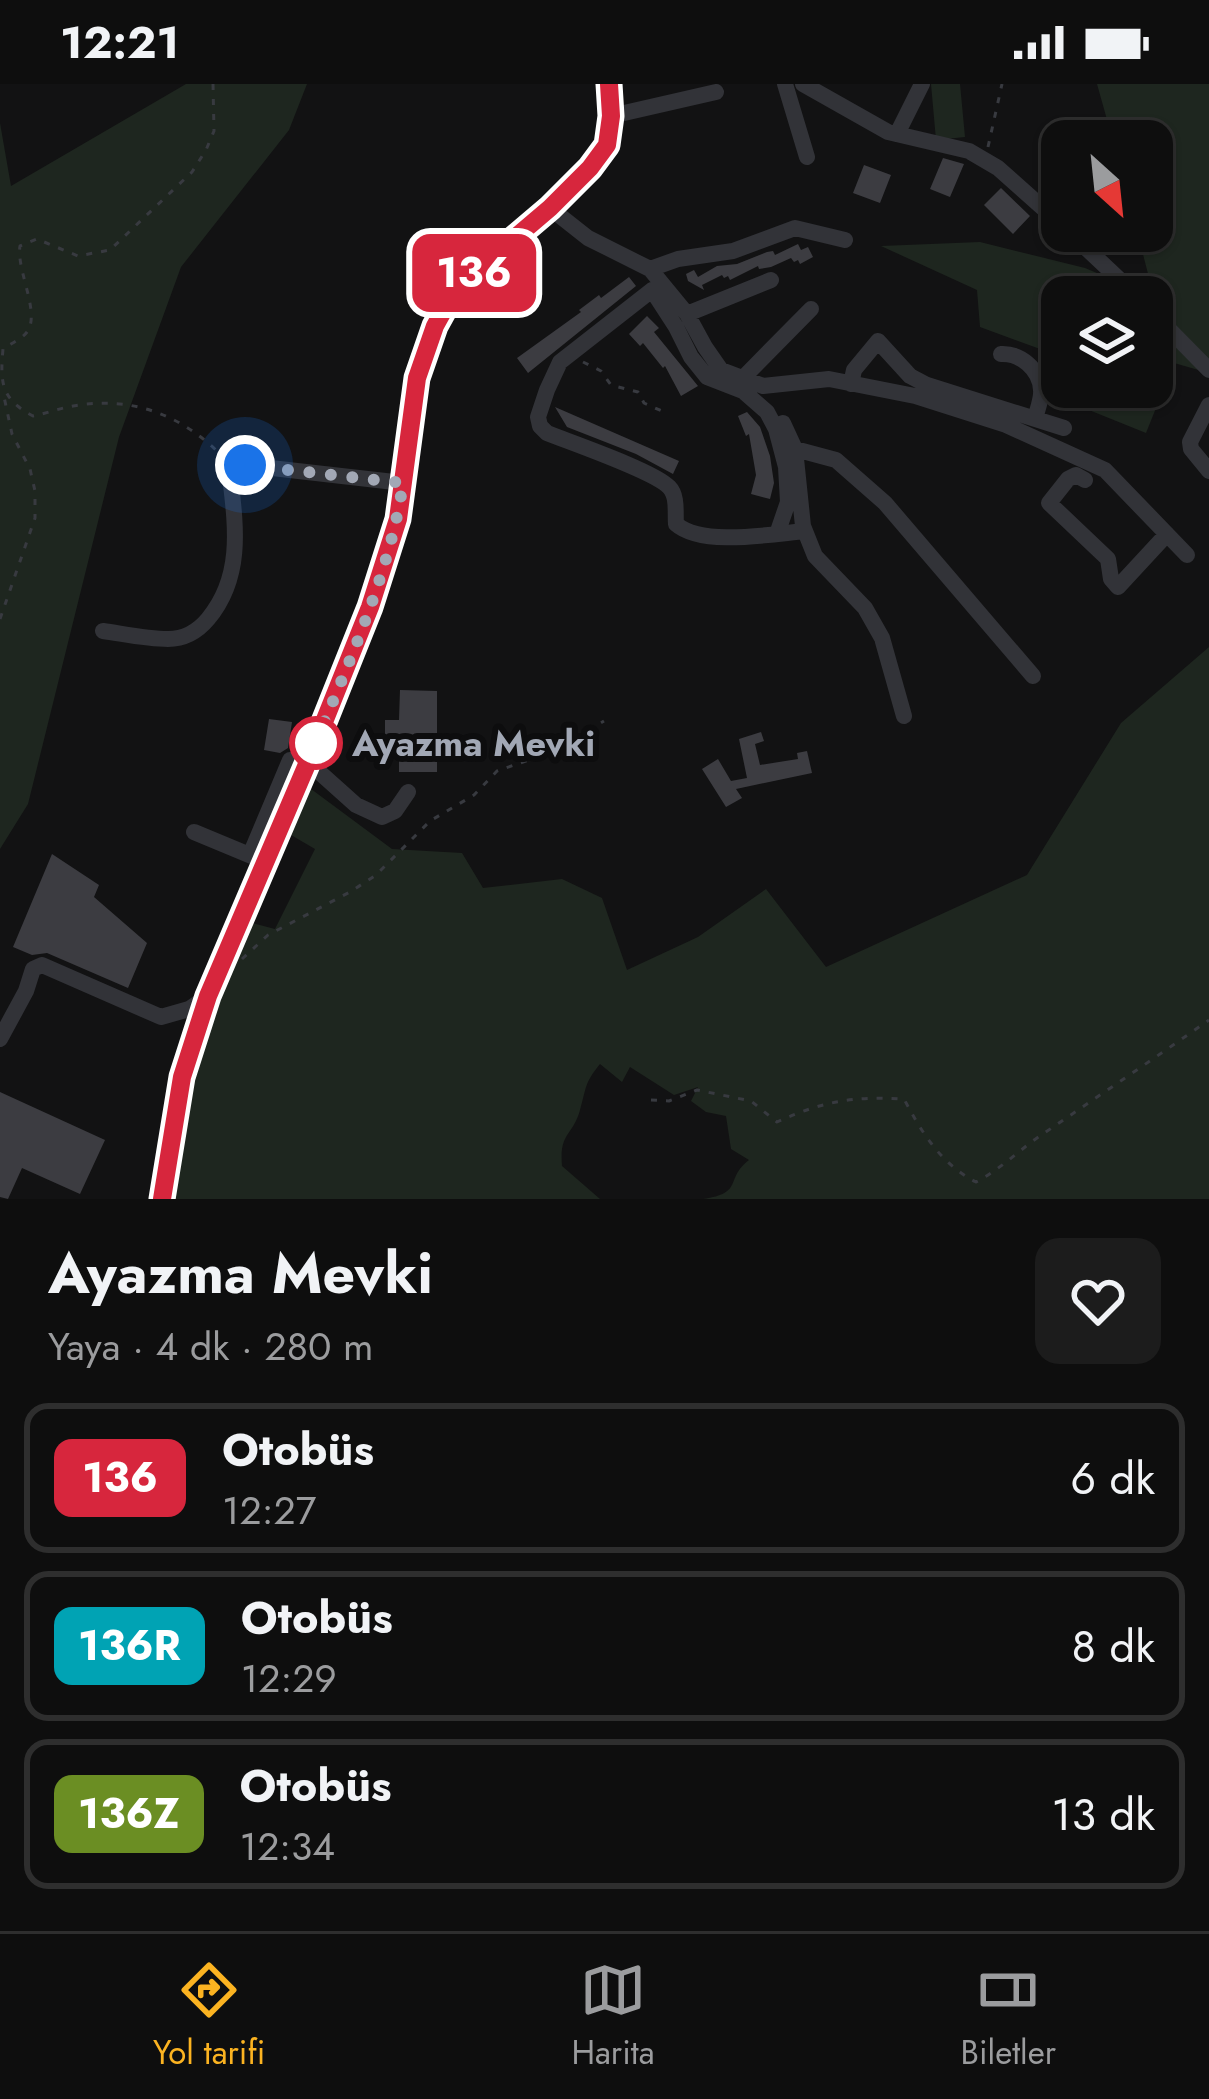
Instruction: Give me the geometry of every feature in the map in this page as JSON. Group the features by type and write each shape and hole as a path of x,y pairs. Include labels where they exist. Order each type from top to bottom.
{"main road":[{"path":"162,1199 182,1077 212,986 258,858 370,607 398,519 417,378 435,326 456,288 550,208 607,145 609,84"}],"street":[{"path":"785,84 807,158"},
{"path":"803,84 888,132 969,151 998,168 1041,207"},
{"path":"897,134 918,92 899,84"},
{"path":"611,116 716,92"},
{"path":"550,208 588,238 650,269 721,370 763,386 829,380 915,396 1006,424 1105,470 1187,555"},
{"path":"650,269 678,259 733,251 795,228 845,240"},
{"path":"1090,252 1116,276"},
{"path":"686,314 771,280"},
{"path":"776,534 788,502 786,467 776,429 767,412 743,391 707,377 652,290 560,362 538,416 540,426 669,487 676,524 684,531 739,537 806,532"},
{"path":"742,380 811,309"},
{"path":"1173,333 1209,370"},
{"path":"851,384 854,370 878,341 910,376 927,385 1064,428"},
{"path":"1001,354 1022,358 1040,381 1035,419"},
{"path":"763,386 795,449 806,532 815,556 865,608 882,638 904,716"},
{"path":"1209,405 1204,431 1190,442 1209,471"},
{"path":"795,449 836,460 885,503 1033,676"},
{"path":"1069,453 1077,480 1048,503 1108,559 1111,579 1118,586 1167,535"},
{"path":"103,631 170,639 200,628 218,607 232,578 235,555 232,467 403,483"},
{"path":"299,761 356,805 382,817 395,811 408,792"},
{"path":"194,832 258,858"},
{"path":"0,1039 26,991 32,969 42,965 161,1017 189,1009 212,986"}],"path":[{"path":"0,619 35,518 30,469 13,434 2,388 3,349 26,334 32,313 20,246 37,239 78,256 110,250 192,172 206,151 214,131 213,84"},
{"path":"984,160 1002,84"},
{"path":"575,351 582,362 601,371 610,385 638,392 644,403 664,412"},
{"path":"2,388 16,407 33,416 75,405 139,405 199,434 232,467"},
{"path":"212,986 268,935 376,875 430,821 474,795 497,771 552,752 604,721"},
{"path":"651,1100 669,1101 698,1090 751,1101 778,1122 808,1108 865,1096 904,1099 940,1154 976,1182 1209,1020"}],"shaded area":[{"path":"186,84 307,84 289,130 181,267 119,437 28,804 0,849 0,123 11,186"},
{"path":"931,84 960,84 965,137 936,140"},
{"path":"1097,84 1209,84 1209,373 1173,366 1173,276 1149,276 1142,252 1173,252 1173,120 1107,120"},
{"path":"980,242 1104,276 1041,276 1041,349 980,327 977,290 881,246"},
{"path":"1084,408 1156,408 1146,433"},
{"path":"1209,647 1209,1199 703,1199 729,1189 749,1160 731,1149 726,1116 706,1112 691,1101 698,1087 674,1095 630,1067 622,1082 600,1064 588,1081 565,1140 562,1166 600,1199 170,1199 190,1090 218,996 252,923 275,929 315,849 279,828 303,783 392,849 462,853 483,888 562,879 602,898 627,970 698,937 766,889 826,967 1027,875 1121,723"}],"building":[{"path":"943,158 964,164 950,197 930,189"},
{"path":"864,165 891,175 880,203 853,193"},
{"path":"1001,188 1030,216 1013,234 984,205"},
{"path":"798,244 801,250 808,247 813,257 800,264 791,258 771,267 758,266 730,280 722,275 702,285 704,290 688,281 686,274 694,270 698,277 717,266 767,252 775,255"},
{"path":"629,277 636,286 528,373 517,358"},
{"path":"647,316 659,328 654,332 698,386 681,396 665,366 629,334"},
{"path":"555,407 679,461 673,474 567,427"},
{"path":"747,412 760,427 770,456 774,483 770,499 751,494 756,475 749,434 746,436 738,416"},
{"path":"400,690 437,691 437,772 399,772 399,750 385,750 385,720 399,720"},
{"path":"269,719 292,722 288,748 280,753 264,750"},
{"path":"761,732 764,741 755,744 760,765 798,759 797,753 807,751 812,773 736,789 742,798 726,807 702,769 718,759 731,781 747,778 739,739"},
{"path":"52,854 99,885 94,897 147,943 128,988 47,953 32,955 13,947"},
{"path":"0,1092 105,1140 80,1194 22,1168 8,1199 0,1197"}],"bus line":[{"name":"136","path":"162,1199 182,1077 208,996 370,607 398,519 417,378 435,326 456,288 550,208 607,145 609,84"}],"place":[{"name":"Ayazma Mevki","path":"316,743"}],"route":[{"path":"245,465 403,483 398,519 370,607 308,762 316,743"}]}
